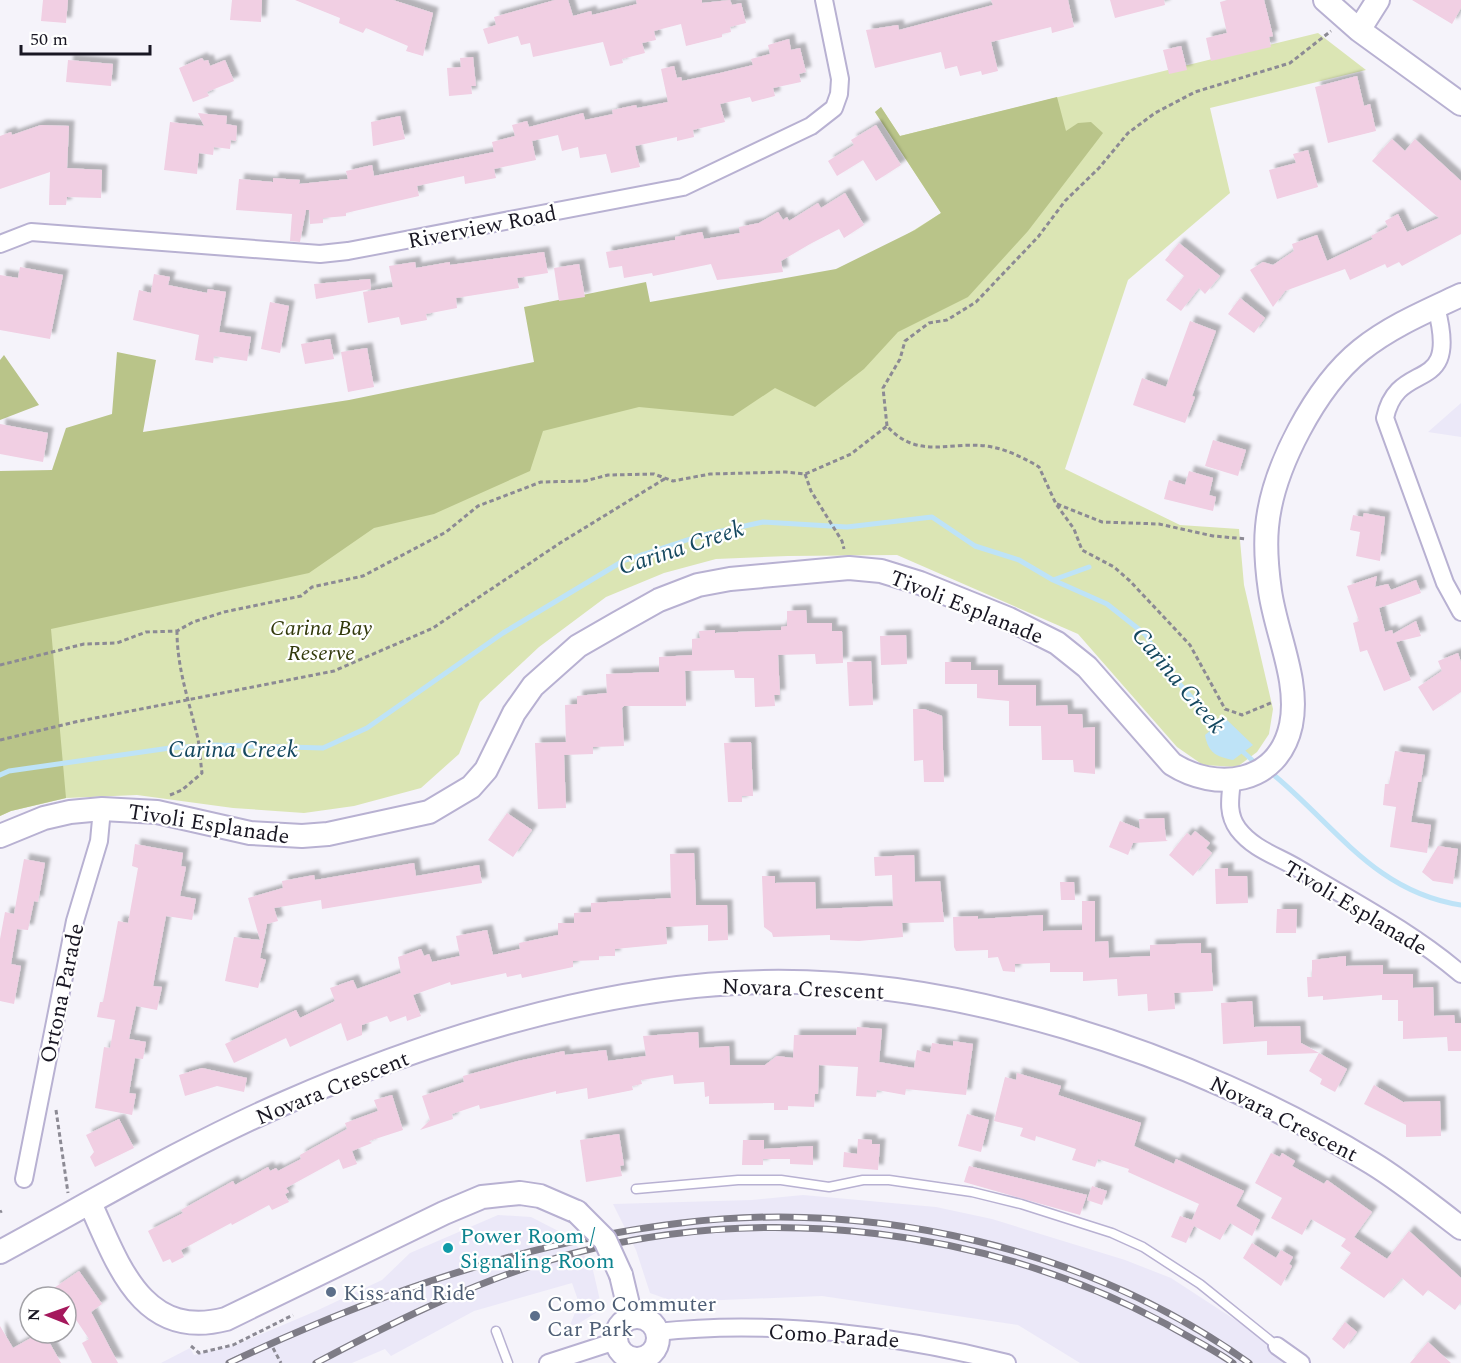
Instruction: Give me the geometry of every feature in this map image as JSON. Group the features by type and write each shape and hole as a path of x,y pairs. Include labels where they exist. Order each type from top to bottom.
{"street":[{"name":"Riverview Road","path":"0,244 31,232 320,254 360,249 683,187 812,126 834,108 839,94 840,79 824,0"},
{"path":"1325,0 1353,25 1461,104"},
{"path":"1353,25 1378,0"},
{"path":"1232,781 1249,778 1264,767 1288,737 1292,697 1270,592 1267,525 1283,469 1315,401 1333,377 1360,351 1382,335 1461,295"},
{"path":"1436,307 1447,340 1448,356 1441,367 1404,386 1392,397 1385,418 1445,583 1461,612"},
{"name":"Tivoli Esplanade","path":"0,836 44,818 102,808 157,812 250,833 302,836 328,834 429,812 471,788 486,770 514,713 533,686 578,646 659,600 698,585 730,579 849,568 881,571 920,583 1009,619 1057,643 1087,667 1172,764 1187,774 1232,781 1229,806 1238,828 1260,850 1294,866 1390,923 1461,974"},
{"name":"Ortona Parade","path":"24,1179 75,921 99,841 102,808"},
{"name":"Novara Crescent","path":"0,1252 284,1103 410,1055 490,1029 574,1007 655,992 736,982 794,983 898,991 998,1010 1084,1033 1219,1083 1280,1111 1375,1164 1461,1228"},
{"path":"90,1203 126,1276 143,1301 166,1317 194,1324 226,1319 444,1213 482,1197 519,1194 540,1196 577,1212 605,1240 621,1275 631,1317"},
{"path":"631,1317 644,1318 655,1326 657,1332 657,1346 642,1361 622,1353 616,1341 617,1329 631,1317"},
{"name":"Como Parade","path":"657,1332 737,1328 844,1333 904,1339 1007,1363"},
{"path":"548,1363 616,1341"},
{"path":"1277,1346 1301,1363"}],"lane":[{"path":"636,1189 738,1180 781,1180 829,1187 863,1180 889,1180 972,1192 1032,1207 1112,1233 1143,1246 1200,1284 1277,1346"},
{"path":"496,1331 508,1363"}],"path":[{"path":"1265,705 1242,715 1225,709 1190,645 1130,581 1114,567 1082,550 1074,529 1056,504 1040,467 1027,459 992,447 920,447 898,438 887,426 884,388 900,359 905,341 929,323 947,320 976,302 1038,237 1065,201 1099,168 1128,133 1155,113 1195,92 1290,63 1353,25"},
{"path":"0,665 84,644 117,643 146,632 177,631 193,622 224,612 301,596 312,588 363,576 446,532 478,506 541,482 585,481 608,475 654,474 673,481 710,474 786,472 805,474 851,454 887,426"},
{"path":"805,474 811,492 842,541"},
{"path":"0,740 75,722 187,702 334,671 433,628 578,532 666,478"},
{"path":"1056,504 1102,522 1159,524 1214,536 1266,540"},
{"path":"157,812 169,795 182,790 202,773 197,733 187,702 177,650 177,631"},
{"path":"39,1101 56,1109 66,1184"},
{"path":"646,1299 659,1308"},
{"path":"191,1346 199,1353 233,1345 293,1315"},
{"path":"273,1348 281,1362 287,1357"}],"shaded area":[{"path":"1461,403 1461,437 1428,432"},
{"path":"803,1195 936,1207 992,1219 1125,1260 1171,1278 1240,1323 1294,1363 1080,1363 1018,1325 822,1296 675,1302 650,1293 636,1250 613,1204 752,1200"},
{"path":"498,1215 531,1217 570,1237 592,1266 602,1309 568,1330 579,1303 572,1283 474,1311 391,1356 385,1349 352,1363 161,1363 190,1348 194,1355 233,1346 316,1311 382,1280 410,1253"}],"green space":[{"name":"Carina Bay Reserve","path":"1318,33 1366,70 1210,108 1230,193 1128,280 1065,469 1180,525 1239,529 1244,585 1273,709 1269,734 1257,752 1237,767 1203,765 1177,747 1078,634 897,555 788,556 716,559 664,573 606,597 539,647 480,702 459,754 421,788 354,806 304,813 233,808 137,795 66,798 11,811 0,816 0,569 778,316 941,213 875,112 881,107 900,136"},
{"path":"1057,97 1066,131 1078,123 1091,122 1103,133 1028,231 968,297 898,332 864,369 815,407 775,388 733,416 639,407 543,431 530,471 434,514 374,528 309,573 51,629 66,798 11,811 0,816 0,471 52,470 66,428 112,414 117,352 156,360 143,432 349,400 534,362 524,307 646,282 650,302 836,269 915,230 941,213 875,112 881,107 900,136"},
{"path":"4,355 39,405 0,420 0,360"}],"water":[{"path":"1225,718 1253,745 1233,760 1214,753 1208,746 1205,735"}],"building":[{"path":"43,0 68,0 66,23 41,21"},
{"path":"232,0 262,0 261,22 230,20"},
{"path":"295,0 393,0 433,13 423,56 406,51 408,46 366,28 363,33 339,23 340,18"},
{"path":"555,0 568,0 573,16 591,11 592,15 637,4 636,0 702,0 702,3 730,0 732,5 741,3 746,23 730,27 731,32 722,34 722,37 686,46 681,24 654,31 656,40 642,43 645,53 622,59 623,63 610,66 603,42 533,57 530,43 521,45 518,36 488,44 483,29 496,25 494,17"},
{"path":"991,0 1068,0 1074,27 1052,33 1051,27 991,42 998,71 982,75 981,71 960,76 957,66 945,69 941,52 875,68 866,30 898,25 899,30 993,5"},
{"path":"1110,0 1164,0 1165,5 1115,18"},
{"path":"1264,0 1273,36 1269,37 1271,47 1211,61 1206,38 1227,33 1220,2"},
{"path":"1412,0 1461,0 1461,8 1452,24"},
{"path":"789,39 791,50 800,48 806,72 799,74 801,82 773,88 775,96 752,102 750,97 720,104 725,122 693,130 694,137 677,141 677,137 635,146 640,167 611,173 606,154 580,158 578,147 562,151 558,135 532,141 536,160 494,169 496,178 465,184 464,176 417,186 419,196 346,213 346,216 323,218 323,223 310,224 309,210 306,210 300,242 290,241 292,214 236,210 239,179 273,182 273,178 300,180 299,184 348,179 346,171 372,165 374,176 494,152 492,142 515,136 512,125 527,121 529,127 583,113 585,120 613,114 612,110 668,102 661,69 674,66 677,78 681,77 682,81 720,73 753,65 751,59 770,54 768,45"},
{"path":"1181,46 1187,70 1169,74 1163,50"},
{"path":"473,57 476,86 471,86 472,94 449,96 447,68 461,67 460,58"},
{"path":"202,58 204,61 208,60 210,66 225,60 234,81 207,92 209,96 193,102 179,68"},
{"path":"68,60 113,64 111,86 66,82"},
{"path":"1357,76 1364,106 1370,104 1376,131 1328,143 1315,87"},
{"path":"198,113 227,116 226,124 237,126 236,141 231,140 230,149 214,147 213,155 199,153 197,174 164,170 170,122 204,126"},
{"path":"400,116 405,139 373,146 371,122"},
{"path":"41,125 69,126 67,168 102,170 101,198 67,197 66,205 49,205 50,172 0,189 0,136 11,132 12,135"},
{"path":"876,125 901,165 876,181 863,160 837,176 828,161 854,145 851,140"},
{"path":"1392,139 1405,151 1415,139 1461,181 1461,234 1402,266 1399,262 1387,268 1385,264 1350,280 1345,269 1285,291 1273,307 1250,270 1263,262 1273,265 1294,251 1292,244 1317,235 1327,261 1373,239 1371,236 1388,227 1385,221 1398,214 1407,232 1439,218 1372,161"},
{"path":"1308,150 1318,187 1277,199 1269,170 1296,163 1293,154"},
{"path":"845,193 864,225 844,238 839,229 810,244 781,261 783,272 717,280 711,264 653,276 652,273 624,278 622,266 609,268 606,252 675,240 675,237 702,232 704,239 740,233 739,227 759,223 778,212 783,220 787,217 789,221 818,203 821,208"},
{"path":"1179,243 1220,276 1205,294 1199,288 1181,311 1166,300 1184,276 1165,260"},
{"path":"544,252 548,273 517,278 519,288 456,298 457,308 426,314 427,320 401,325 399,317 368,323 363,292 393,287 389,266 415,262 416,268 450,262 450,265"},
{"path":"579,264 585,297 559,301 554,268"},
{"path":"20,267 63,275 50,339 0,330 0,275 18,278"},
{"path":"154,274 170,277 168,285 207,293 208,289 226,292 219,332 251,337 247,361 214,356 213,363 195,360 199,335 133,320 139,290 151,293"},
{"path":"370,279 371,289 316,299 314,284"},
{"path":"1240,298 1265,318 1254,333 1228,314"},
{"path":"270,302 289,306 280,353 261,349"},
{"path":"1190,321 1216,331 1192,396 1195,397 1185,423 1133,405 1142,378 1166,387"},
{"path":"330,339 334,359 305,364 301,344"},
{"path":"367,348 374,387 348,392 341,352"},
{"path":"0,424 48,433 43,462 0,454"},
{"path":"1213,440 1246,450 1238,476 1205,466"},
{"path":"1189,471 1213,478 1209,495 1216,497 1213,511 1164,499 1169,480 1185,485"},
{"path":"1364,513 1385,517 1380,561 1356,556 1360,532 1350,530 1353,515 1363,517"},
{"path":"1377,576 1375,587 1388,584 1391,590 1416,580 1421,593 1379,608 1385,632 1392,630 1393,634 1416,621 1421,636 1396,642 1411,680 1384,691 1367,650 1360,652 1353,623 1359,621 1347,586"},
{"path":"806,610 807,623 832,623 832,631 842,631 843,663 816,664 815,654 778,655 780,695 774,695 775,706 755,707 754,678 735,678 734,670 685,671 686,706 624,706 622,708 624,746 593,747 593,754 564,755 566,808 538,809 535,743 566,742 565,705 577,704 577,696 607,693 606,674 659,672 659,657 692,655 692,639 700,638 699,631 715,630 715,633 781,630 781,627 787,626 787,611"},
{"path":"906,635 907,664 881,665 880,636"},
{"path":"1458,653 1461,662 1461,692 1433,711 1418,687 1442,671 1438,661"},
{"path":"871,661 873,705 849,706 847,662"},
{"path":"945,662 971,662 971,670 998,670 998,685 1036,685 1036,706 1067,705 1068,714 1082,714 1083,728 1095,727 1095,774 1074,772 1073,760 1042,760 1041,726 1009,726 1009,701 977,698 977,684 945,684"},
{"path":"913,709 924,709 942,716 944,782 924,782 923,760 914,761"},
{"path":"751,742 753,796 742,796 742,802 728,802 724,743"},
{"path":"1395,751 1425,755 1411,822 1431,825 1427,853 1390,847 1396,807 1383,805 1385,784 1389,784"},
{"path":"507,813 532,830 513,857 488,840"},
{"path":"1164,818 1168,841 1133,843 1128,855 1109,847 1120,821 1140,829 1139,819"},
{"path":"1195,831 1210,843 1206,848 1212,853 1193,876 1169,855 1187,833 1191,836"},
{"path":"135,844 183,853 181,866 186,867 180,896 196,899 192,920 166,916 153,986 162,987 157,1010 136,1006 129,1039 146,1042 143,1059 135,1058 129,1093 136,1094 132,1115 95,1108 104,1047 110,1048 115,1020 97,1017 100,1002 103,1002 118,921 128,923 138,868 132,866"},
{"path":"1438,846 1458,849 1453,884 1433,881 1422,872"},
{"path":"694,853 696,905 727,905 728,940 708,941 708,925 666,927 667,944 615,949 615,956 599,956 599,960 573,961 573,967 522,978 521,974 507,977 506,973 451,985 450,982 413,995 421,1016 407,1021 406,1016 390,1022 387,1016 362,1025 362,1035 347,1041 341,1023 290,1047 286,1038 234,1063 225,1044 296,1010 300,1018 335,1001 330,988 353,980 357,989 401,973 398,957 421,949 424,956 429,954 432,962 460,956 456,936 487,930 493,955 520,949 519,943 558,935 558,923 574,923 574,913 591,912 591,903 671,898 670,854"},
{"path":"914,855 915,882 940,881 944,922 902,923 903,937 859,941 830,940 830,935 773,937 772,933 764,927 762,876 775,876 775,883 815,882 816,909 893,906 892,875 875,876 874,857"},
{"path":"24,859 45,863 38,902 34,901 28,930 17,929 11,964 21,966 14,1004 0,1001 0,939 5,912 14,914"},
{"path":"414,863 416,876 479,865 482,883 322,909 321,900 274,908 278,921 267,924 260,958 266,960 258,988 225,981 234,937 260,940 248,898 283,888 282,881 314,875 315,880"},
{"path":"1228,868 1228,876 1247,876 1248,903 1216,904 1215,869"},
{"path":"1060,882 1074,882 1075,900 1061,900"},
{"path":"1082,901 1095,901 1095,942 1108,941 1109,958 1150,956 1150,945 1201,943 1201,953 1211,953 1213,991 1174,993 1175,1009 1148,1011 1147,994 1118,996 1117,979 1083,981 1083,972 1050,972 1050,963 1015,964 1015,972 1003,971 998,957 988,958 988,950 956,951 954,947 953,917 978,916 978,919 1043,915 1043,931 1082,930"},
{"path":"1277,909 1297,909 1296,933 1276,933"},
{"path":"1346,956 1346,966 1383,965 1383,974 1413,974 1413,988 1433,987 1434,1016 1454,1015 1455,1023 1461,1023 1461,1051 1448,1051 1447,1037 1403,1039 1403,1021 1398,1021 1398,1000 1382,1000 1382,995 1323,1000 1323,996 1308,997 1307,977 1312,977 1312,960"},
{"path":"1252,1001 1254,1027 1300,1026 1301,1043 1319,1053 1267,1055 1267,1041 1223,1044 1221,1003"},
{"path":"857,1027 882,1029 879,1062 914,1068 917,1050 930,1053 932,1043 953,1046 953,1041 973,1044 966,1095 906,1089 905,1095 877,1090 876,1097 856,1096 858,1067 819,1065 818,1094 815,1094 814,1107 788,1106 788,1110 774,1110 774,1103 709,1104 709,1096 705,1097 704,1082 674,1084 673,1075 641,1080 642,1084 632,1086 633,1090 588,1099 587,1088 556,1094 556,1091 480,1109 479,1105 452,1114 453,1119 420,1130 430,1120 422,1096 464,1082 463,1076 518,1061 564,1051 565,1055 606,1050 608,1061 646,1056 643,1036 698,1032 699,1048 729,1046 730,1065 765,1065 777,1056 793,1058 794,1035 856,1035"},
{"path":"1319,1053 1347,1069 1335,1092 1320,1084 1322,1079 1309,1071"},
{"path":"202,1068 247,1078 244,1092 217,1086 185,1096 179,1075"},
{"path":"1017,1073 1061,1086 1058,1095 1141,1123 1134,1146 1174,1164 1176,1159 1244,1191 1236,1206 1260,1220 1252,1236 1230,1223 1220,1240 1194,1226 1186,1243 1171,1237 1180,1216 1192,1220 1199,1204 1128,1172 1129,1169 1098,1159 1095,1167 1072,1160 1076,1149 1036,1136 1035,1141 1020,1136 1023,1128 994,1121 1005,1077 1016,1080"},
{"path":"1374,1085 1403,1102 1440,1101 1441,1136 1406,1137 1406,1125 1364,1104"},
{"path":"392,1095 403,1130 369,1141 372,1143 352,1151 357,1164 343,1169 339,1159 286,1188 289,1192 285,1194 289,1202 272,1210 269,1205 232,1225 231,1223 181,1250 184,1257 172,1263 170,1259 163,1262 148,1231 183,1213 181,1210 233,1181 235,1185 268,1167 270,1171 276,1168 278,1171 301,1159 300,1155 347,1129 345,1123 378,1111 374,1100"},
{"path":"967,1114 989,1120 981,1152 958,1146"},
{"path":"119,1119 134,1148 95,1167 90,1157 94,1152 86,1135"},
{"path":"619,1134 624,1165 620,1166 622,1176 586,1182 580,1140"},
{"path":"858,1139 872,1140 872,1144 880,1144 878,1170 843,1167 844,1152 857,1154"},
{"path":"743,1140 764,1140 764,1149 813,1146 813,1165 790,1164 790,1159 763,1159 763,1165 742,1165"},
{"path":"1271,1153 1280,1157 1282,1153 1295,1161 1292,1166 1324,1184 1327,1180 1372,1212 1354,1237 1387,1259 1409,1231 1461,1278 1461,1302 1455,1310 1428,1290 1423,1296 1402,1278 1384,1298 1340,1268 1351,1253 1341,1246 1346,1239 1311,1219 1302,1235 1271,1218 1282,1198 1255,1183"},
{"path":"969,1166 1087,1195 1080,1215 964,1182"},
{"path":"1092,1186 1107,1191 1102,1205 1087,1200"},
{"path":"1252,1243 1276,1258 1281,1250 1293,1257 1289,1264 1292,1266 1281,1286 1243,1258"},
{"path":"79,1271 102,1304 91,1312 118,1363 92,1363 82,1343 89,1339 78,1323 78,1285 58,1285"},
{"path":"1345,1322 1357,1332 1344,1349 1332,1339"},
{"path":"0,1326 13,1348 18,1345 51,1345 61,1363 0,1363"},
{"path":"1428,1342 1451,1363 1410,1363"}],"waterway":[{"name":"Carina Creek","path":"0,775 9,771 170,748 214,745 323,748 367,728 503,633 623,561 699,536 763,522 847,527 932,517 975,546 1019,560 1053,580 1107,604 1146,635 1162,664 1220,730"},
{"path":"1053,580 1089,567"},
{"name":"Carina Creek","path":"1240,749 1252,760"},
{"name":"Carina Creek","path":"1275,776 1359,855 1381,872 1405,887 1431,898 1461,905"}],"railway":[{"path":"229,1363 393,1294 507,1258 564,1243 623,1232 681,1223 755,1217 830,1219 904,1227 978,1241 1050,1262 1120,1290 1187,1323 1249,1363"},
{"path":"316,1363 442,1300 508,1274 575,1253 649,1238 725,1229 801,1228 877,1234 953,1246 1026,1266 1098,1292 1166,1324 1233,1363"}],"place":[{"name":"Power Room / Signaling Room","path":"448,1248"},
{"name":"Kiss and Ride","path":"331,1292"},
{"name":"Como Commuter Car Park","path":"535,1316"}]}
